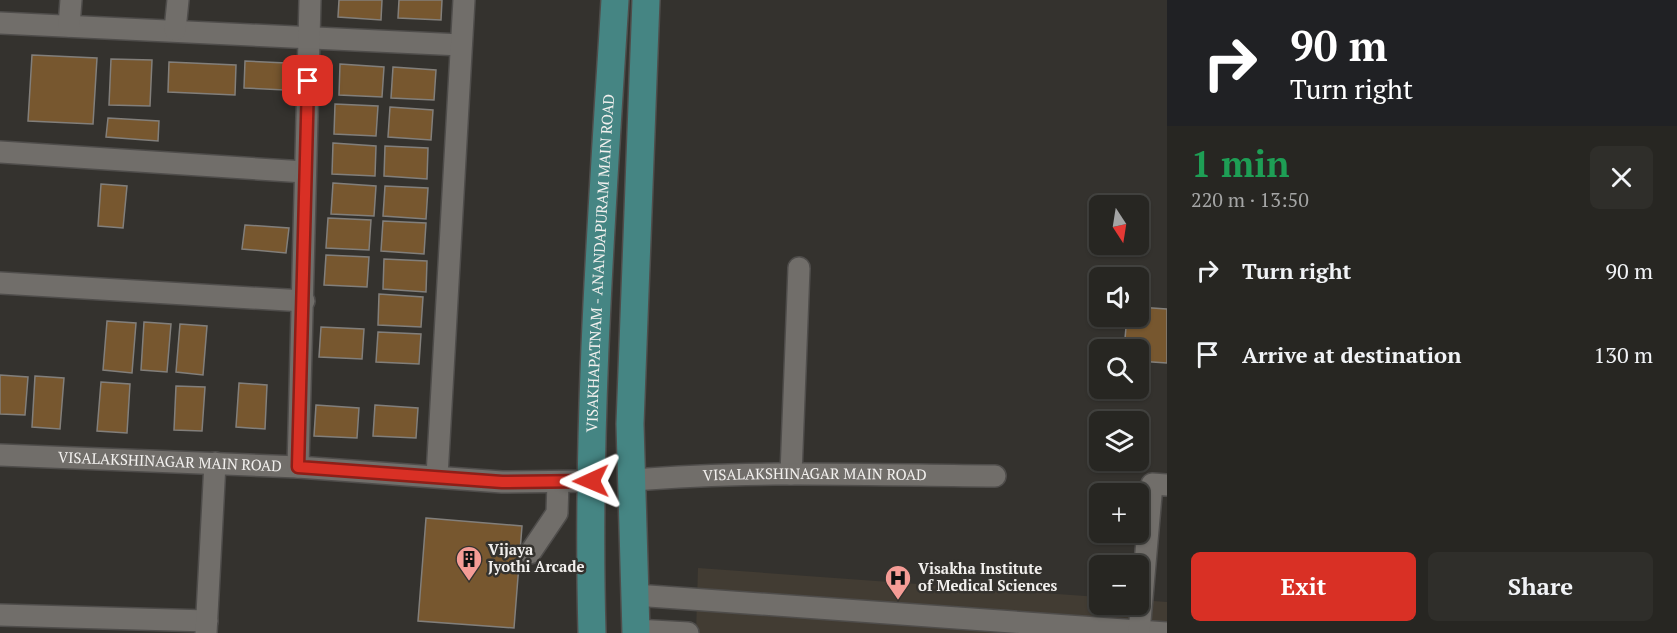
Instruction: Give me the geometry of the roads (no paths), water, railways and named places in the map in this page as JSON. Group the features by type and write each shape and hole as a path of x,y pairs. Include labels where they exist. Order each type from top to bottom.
{"main road":[{"name":"VISAKHAPATNAM - ANANDAPURAM MAIN ROAD","path":"592,633 591,481 603,187 615,0"},
{"path":"636,632 630,424 646,0"}],"street":[{"path":"69,26 71,0"},
{"path":"175,30 178,0"},
{"path":"298,467 310,0"},
{"path":"437,476 464,0"},
{"path":"0,23 461,45"},
{"path":"0,152 305,172"},
{"path":"791,474 799,268"},
{"path":"0,283 304,301"},
{"name":"VISALAKSHINAGAR MAIN ROAD","path":"0,455 298,467 502,482 591,481"},
{"path":"0,615 206,627 215,464"},
{"name":"VISALAKSHINAGAR MAIN ROAD","path":"633,480 688,475 995,476"},
{"path":"530,553 556,513 558,482"},
{"path":"1139,632 1152,484 1167,485"},
{"path":"635,595 1167,633"},
{"path":"636,632 688,633"}],"place":[{"name":"Vijaya Jyothi Arcade","path":"469,582"},
{"name":"Visakha Institute of Medical Sciences","path":"898,601"}]}
